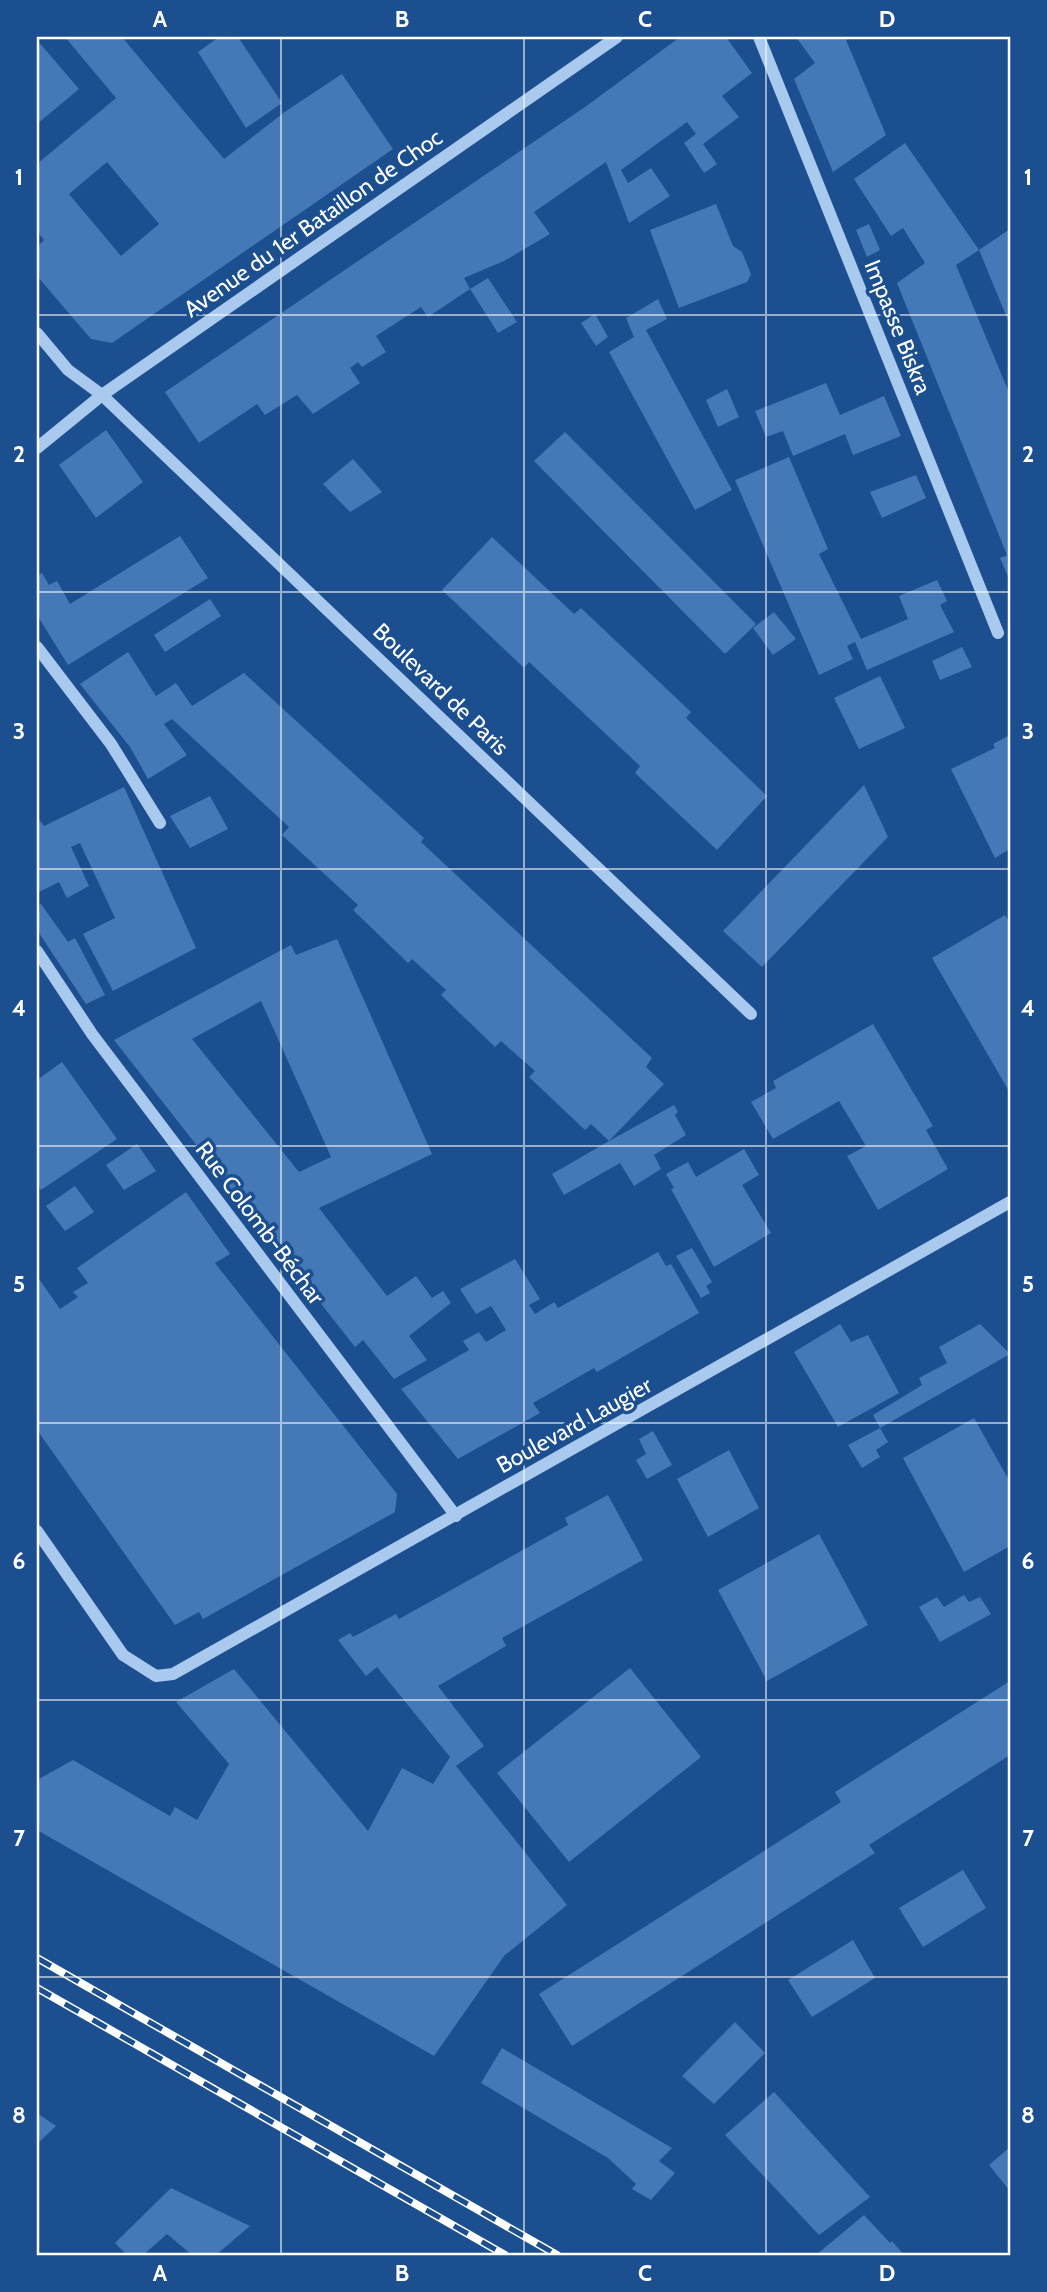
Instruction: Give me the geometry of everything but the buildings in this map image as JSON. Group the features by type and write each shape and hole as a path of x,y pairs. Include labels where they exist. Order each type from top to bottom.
{"street":[{"name":"Impasse Biskra","path":"759,37 998,633"},
{"name":"Avenue du 1er Bataillon de Choc","path":"37,448 102,395 613,38"},
{"name":"Boulevard de Paris","path":"37,333 68,370 102,395 751,1014"},
{"path":"37,648 111,744 160,823"},
{"name":"Rue Colomb-Béchar","path":"37,951 92,1034 456,1516"},
{"name":"Boulevard Laugier","path":"37,1531 123,1655 156,1676 173,1674 1010,1202"}],"railway":[{"path":"37,1958 557,2255"},
{"path":"37,1988 505,2255"}]}
